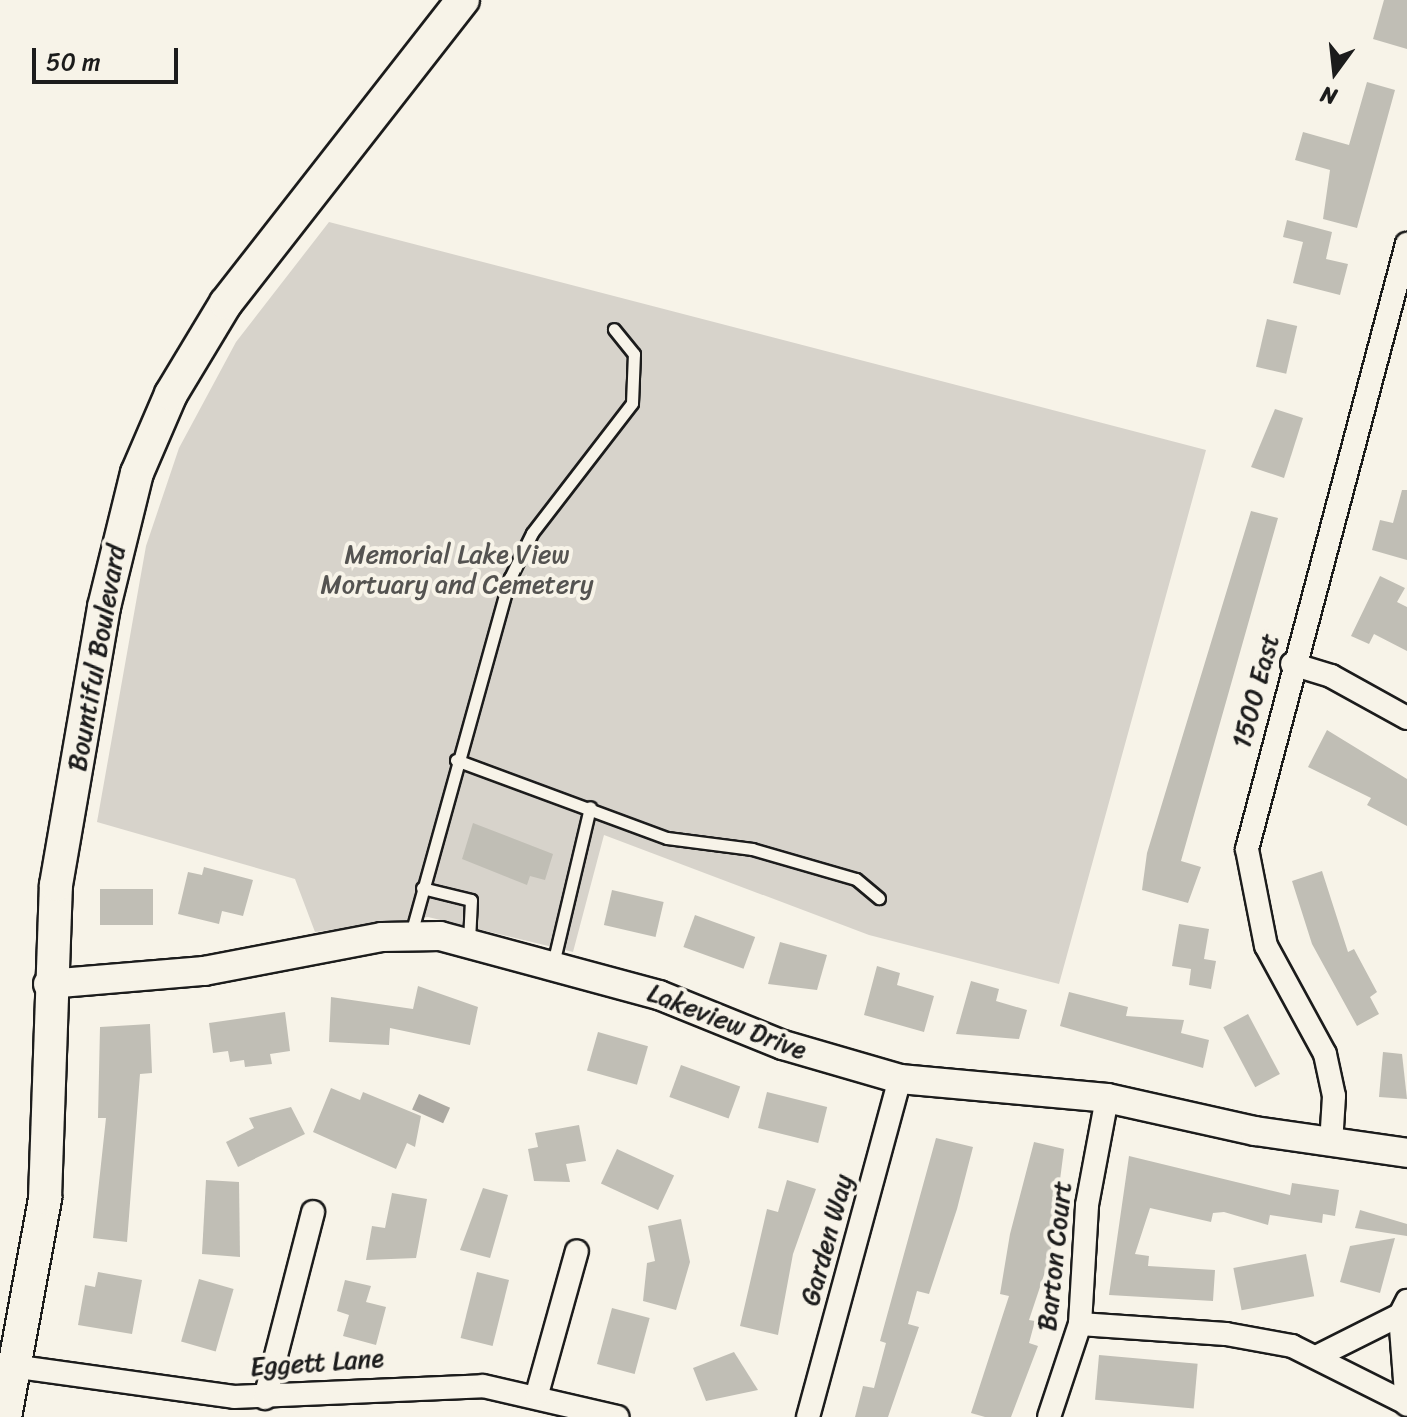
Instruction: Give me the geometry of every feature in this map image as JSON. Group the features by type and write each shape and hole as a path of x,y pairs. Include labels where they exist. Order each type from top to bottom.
{"main road":[{"name":"Bountiful Boulevard","path":"5,1417 19,1367 45,1198 48,984 56,885 104,607 148,446 226,303 463,0"}],"street":[{"name":"1500 East","path":"1331,1144 1334,1096 1325,1054 1266,946 1248,874 1256,797 1407,244"},
{"path":"1292,664 1407,718"},
{"name":"Lakeview Drive","path":"48,984 239,967 411,934 469,941 553,964 900,1079 1107,1098 1331,1144 1407,1153"},
{"name":"Garden Way","path":"808,1417 900,1079"},
{"name":"Barton Court","path":"1049,1417 1080,1324 1087,1205 1107,1098"},
{"path":"265,1398 313,1212"},
{"path":"537,1394 577,1251"},
{"path":"1320,1355 1404,1308 1406,1403"},
{"path":"1080,1324 1226,1334 1320,1355 1406,1403"},
{"name":"Eggett Lane","path":"19,1367 128,1387 265,1398 432,1383 537,1394 617,1417"}],"lane":[{"path":"411,934 456,760 520,554 627,416 637,368 614,329"},
{"path":"456,760 676,840 760,851 856,879 879,898"},
{"path":"553,964 590,807"},
{"path":"422,888 471,900 469,941"}],"green space":[{"name":"Memorial Lake View Mortuary and Cemetery","path":"329,222 1206,450 1059,984 869,935 604,835 573,952 428,917 315,932 295,879 97,822 146,546 179,448 236,342"}],"shaded area":[{"path":"419,1094 450,1108 443,1123 412,1110"}],"building":[{"path":"1384,0 1407,0 1407,49 1373,39"},
{"path":"1367,82 1395,90 1357,228 1323,219 1330,170 1295,160 1303,132 1349,145"},
{"path":"1287,220 1332,232 1326,259 1348,264 1340,295 1293,283 1303,242 1283,237"},
{"path":"1267,319 1297,326 1286,374 1256,367"},
{"path":"1275,409 1303,418 1284,478 1251,467"},
{"path":"1402,490 1407,490 1407,560 1372,550 1380,520 1393,523"},
{"path":"1251,511 1278,518 1181,861 1201,867 1188,903 1142,890 1147,853"},
{"path":"1380,576 1405,588 1397,602 1407,607 1407,651 1374,634 1369,644 1351,636"},
{"path":"1327,730 1407,779 1407,826 1367,805 1371,798 1308,767"},
{"path":"473,823 553,854 545,880 530,876 527,885 462,859"},
{"path":"204,867 253,880 243,916 222,911 219,924 178,914 188,872 202,875"},
{"path":"1322,871 1348,952 1354,949 1377,992 1370,997 1379,1014 1357,1026 1312,944 1292,881"},
{"path":"100,889 153,889 153,925 100,925"},
{"path":"612,890 664,902 656,937 604,925"},
{"path":"695,915 755,937 744,969 683,947"},
{"path":"1179,924 1209,929 1204,959 1216,961 1211,989 1189,985 1191,969 1172,966"},
{"path":"780,942 827,955 817,990 768,984"},
{"path":"877,966 900,973 897,985 934,996 924,1032 864,1015"},
{"path":"971,981 999,989 996,1001 1027,1010 1019,1039 956,1034"},
{"path":"418,986 478,1007 470,1045 390,1028 389,1045 329,1042 331,997 413,1009"},
{"path":"1069,992 1128,1007 1126,1016 1184,1020 1181,1033 1209,1040 1203,1068 1060,1026"},
{"path":"285,1012 290,1051 270,1054 272,1064 245,1067 244,1060 230,1062 228,1051 213,1053 209,1023"},
{"path":"1248,1014 1280,1074 1255,1087 1223,1027"},
{"path":"150,1024 152,1073 140,1074 127,1242 93,1238 106,1118 98,1118 100,1027"},
{"path":"598,1032 648,1046 637,1085 587,1070"},
{"path":"1383,1052 1402,1054 1407,1099 1379,1097"},
{"path":"681,1065 740,1087 729,1118 669,1097"},
{"path":"331,1088 360,1100 363,1092 421,1116 415,1147 407,1143 396,1169 313,1132"},
{"path":"767,1092 827,1107 818,1143 758,1128"},
{"path":"291,1107 305,1134 238,1167 226,1142 254,1128 249,1118"},
{"path":"579,1125 586,1161 566,1164 570,1182 534,1181 528,1149 538,1147 535,1133"},
{"path":"936,1138 973,1147 957,1209 929,1294 917,1291 908,1324 919,1327 888,1417 855,1417 863,1386 874,1388 886,1343 880,1341"},
{"path":"1034,1142 1064,1149 1050,1257 1029,1320 1035,1321 1029,1343 1038,1346 1011,1417 985,1417 971,1413 1009,1296 1000,1294 1010,1234"},
{"path":"617,1149 674,1176 658,1210 601,1183"},
{"path":"1129,1156 1290,1195 1292,1183 1339,1190 1335,1216 1323,1214 1322,1223 1270,1215 1268,1225 1224,1212 1213,1213 1211,1222 1150,1208 1135,1254 1149,1256 1148,1266 1215,1270 1213,1301 1109,1295"},
{"path":"206,1180 239,1182 240,1257 202,1254"},
{"path":"787,1180 816,1189 793,1254 778,1335 740,1326 767,1209 778,1212"},
{"path":"483,1188 508,1195 490,1258 460,1250"},
{"path":"392,1193 427,1199 416,1258 366,1260 372,1226 385,1228"},
{"path":"1360,1210 1407,1224 1407,1236 1355,1228"},
{"path":"681,1219 690,1262 676,1310 643,1301 647,1263 655,1261 648,1226"},
{"path":"1395,1238 1380,1293 1340,1282 1350,1246"},
{"path":"1306,1254 1314,1296 1242,1310 1233,1268"},
{"path":"98,1272 142,1280 132,1334 78,1325 85,1285 95,1287"},
{"path":"477,1272 509,1280 493,1346 461,1338"},
{"path":"199,1279 234,1289 216,1351 181,1341"},
{"path":"345,1280 371,1286 366,1302 386,1307 376,1345 343,1336 349,1315 337,1311"},
{"path":"612,1308 650,1318 635,1374 597,1364"},
{"path":"734,1352 758,1390 706,1401 693,1368"},
{"path":"1099,1355 1198,1364 1194,1408 1095,1400"}]}
